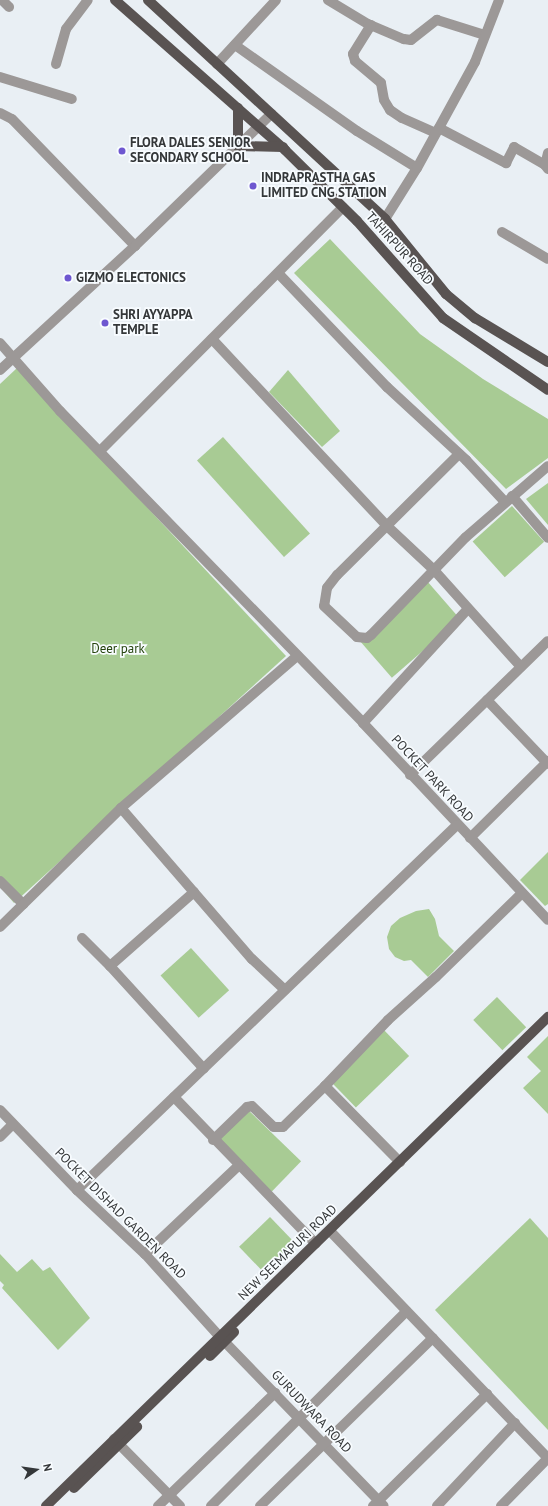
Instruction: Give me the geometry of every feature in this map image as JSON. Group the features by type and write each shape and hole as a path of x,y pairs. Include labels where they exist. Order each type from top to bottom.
{"main road":[{"name":"TAHIRPUR ROAD","path":"115,0 259,126 282,148 343,208 444,318 548,390"},
{"name":"TAHIRPUR ROAD","path":"148,0 385,219 446,294 475,318 548,362"},
{"path":"238,108 238,146 282,148"},
{"name":"NEW SEEMAPURI ROAD","path":"56,1506 117,1442 548,1017"},
{"name":"NEW SEEMAPURI ROAD","path":"222,1339 316,1244 331,1232 548,1026"},
{"name":"NEW SEEMAPURI ROAD","path":"46,1506 117,1442"}],"street":[{"path":"56,64 66,29 88,0"},
{"path":"217,64 276,0"},
{"path":"328,0 371,25 411,40 439,20 485,35"},
{"path":"385,219 417,168 475,62 499,0"},
{"path":"371,25 353,54 355,61 381,83 384,100 390,110 402,118 438,131 506,163 514,147 546,167 548,153"},
{"path":"235,45 357,131 417,168"},
{"path":"0,77 72,99"},
{"path":"0,112 12,119 134,246"},
{"path":"0,370 13,356 134,246 271,114"},
{"path":"100,451 343,208"},
{"path":"502,232 548,259"},
{"path":"278,273 387,387 509,499 548,538"},
{"path":"212,339 387,526 434,570 467,610 521,667"},
{"name":"POCKET PARK ROAD","path":"0,343 60,411 363,723 410,776 548,920"},
{"path":"459,454 410,501 330,584 324,600 328,611 356,637 367,638 434,570 509,499 548,466"},
{"path":"363,723 467,610"},
{"path":"410,776 548,641"},
{"path":"0,927 121,808 297,656"},
{"path":"470,838 548,762 487,700"},
{"path":"121,808 252,959 285,990"},
{"path":"77,1190 457,825"},
{"path":"0,881 23,904"},
{"path":"110,966 194,892"},
{"path":"213,1140 247,1107 252,1106 274,1127 283,1127 325,1086 388,1020 436,977 522,893"},
{"path":"82,938 110,966 204,1068"},
{"path":"325,1086 400,1162"},
{"path":"174,1098 238,1166 316,1244"},
{"name":"POCKET DISHAD GARDEN ROAD","path":"0,1110 77,1190 145,1254 222,1339"},
{"path":"0,1137 13,1124"},
{"path":"145,1254 238,1166"},
{"path":"331,1232 548,1458 501,1506"},
{"path":"211,1506 407,1311"},
{"path":"260,1506 433,1338"},
{"name":"GURUDWARA ROAD","path":"222,1339 324,1444 379,1504"},
{"path":"158,1506 274,1393"},
{"path":"379,1504 487,1394"},
{"path":"437,1506 515,1423"},
{"path":"117,1442 180,1506"}],"green space":[{"path":"330,239 420,334 483,379 548,419 548,458 506,489 294,273"},
{"name":"Deer park","path":"17,368 286,656 14,903 0,887 0,384"},
{"path":"288,370 340,431 322,447 269,392"},
{"path":"223,437 310,534 284,557 197,460"},
{"path":"548,483 548,525 526,499"},
{"path":"512,506 544,542 505,577 473,541"},
{"path":"427,581 460,619 392,678 359,640"},
{"path":"548,852 548,904 545,906 520,880"},
{"path":"429,909 435,919 439,936 454,951 428,977 411,960 404,961 395,957 389,949 387,937 391,926 400,918 416,911"},
{"path":"191,948 229,990 199,1018 161,975"},
{"path":"497,997 526,1027 502,1050 473,1020"},
{"path":"382,1028 409,1056 356,1107 329,1079"},
{"path":"548,1036 548,1114 523,1088 541,1071 527,1057"},
{"path":"245,1107 301,1161 268,1196 212,1142"},
{"path":"270,1217 294,1242 263,1272 239,1247"},
{"path":"530,1218 548,1238 548,1430 435,1310"},
{"path":"0,1254 17,1272 32,1259 43,1271 50,1267 90,1318 58,1350 2,1288 4,1285 0,1281"}],"place":[{"name":"FLORA DALES SENIOR SECONDARY SCHOOL","path":"122,151"},
{"name":"INDRAPRASTHA GAS LIMITED CNG STATION","path":"253,186"},
{"name":"GIZMO ELECTONICS","path":"68,278"},
{"name":"SHRI AYYAPPA TEMPLE","path":"105,323"}]}
